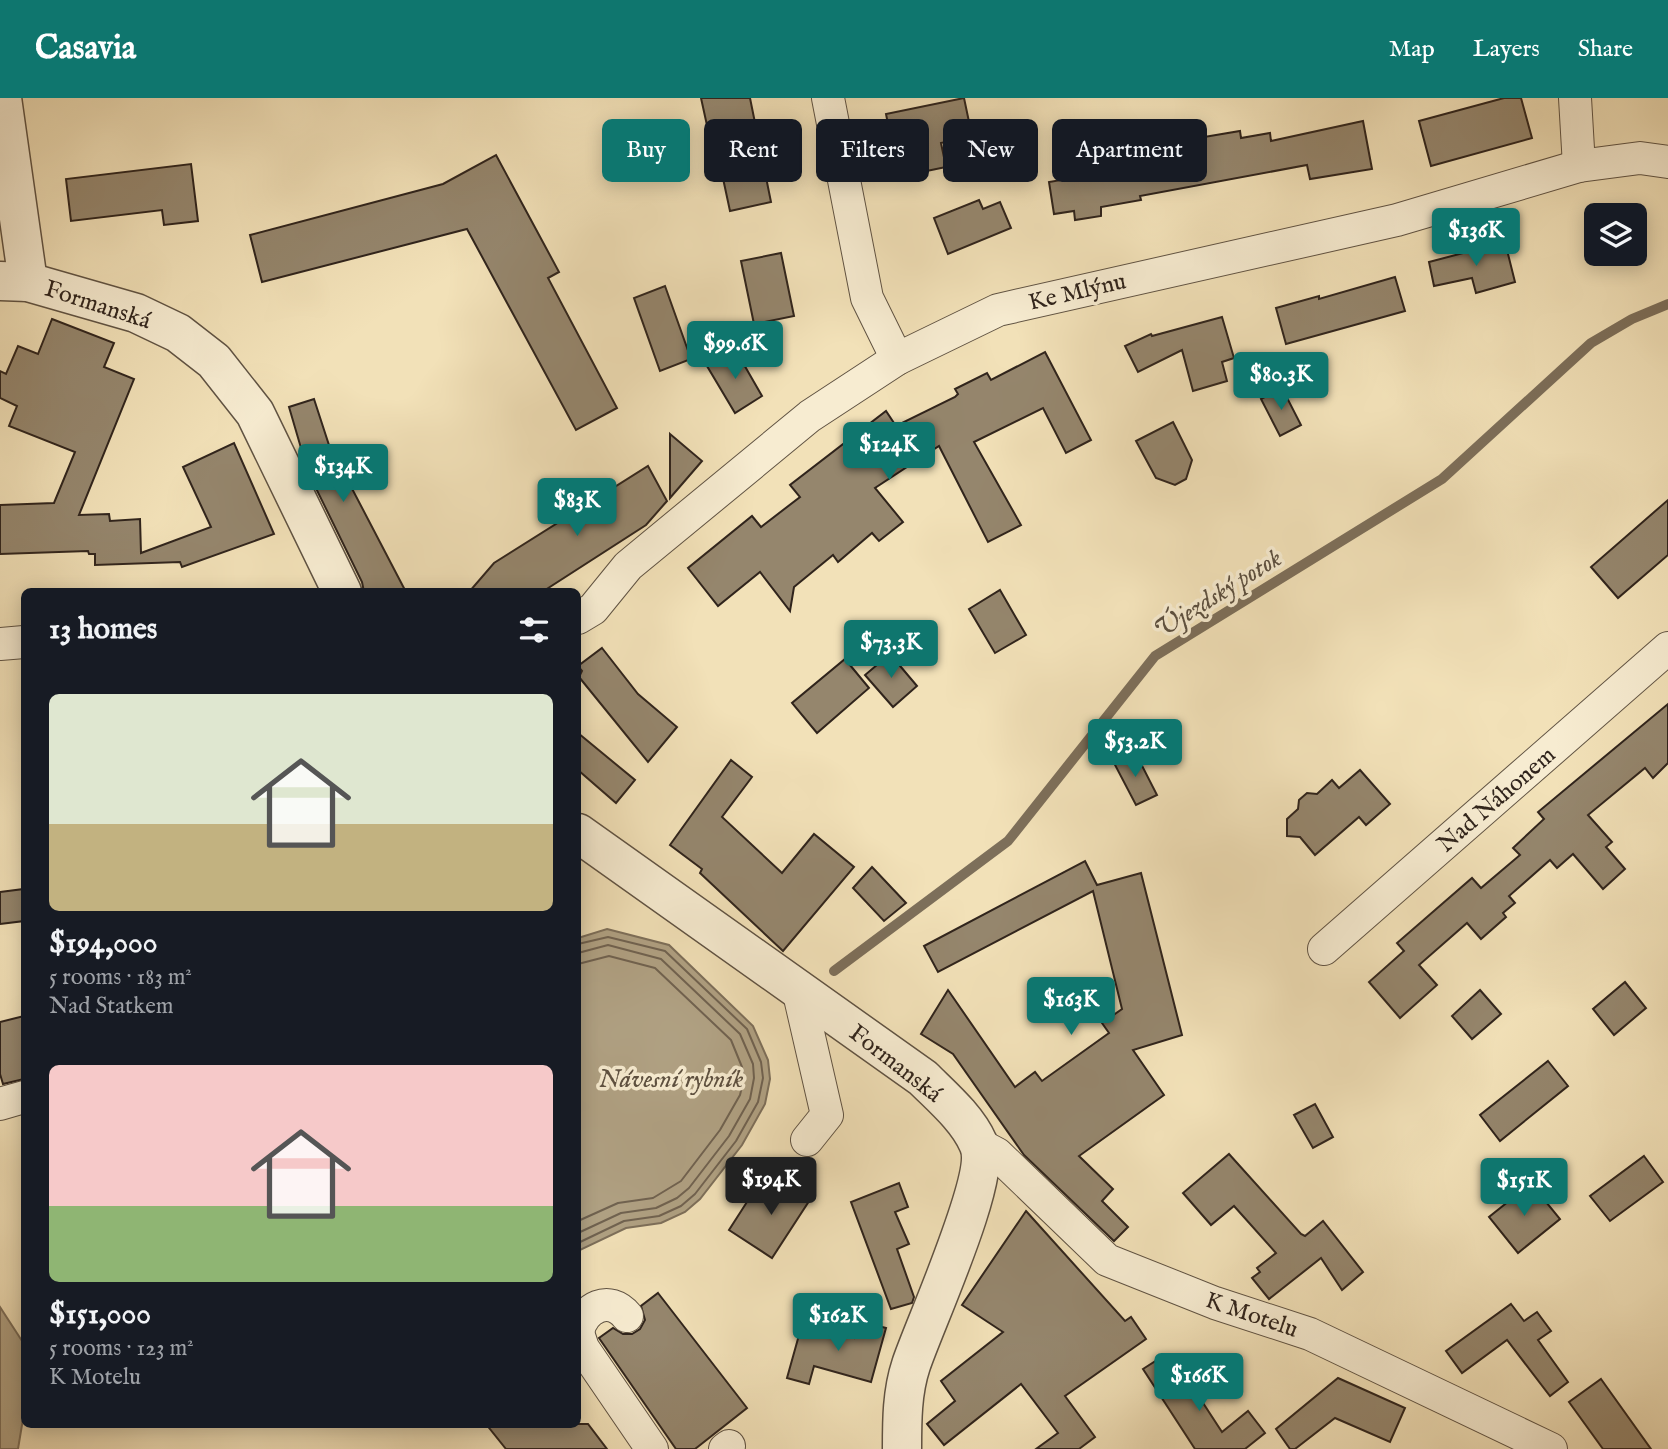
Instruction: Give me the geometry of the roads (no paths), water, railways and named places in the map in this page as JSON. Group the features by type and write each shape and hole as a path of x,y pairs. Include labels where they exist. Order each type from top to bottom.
{"street":[{"path":"2,98 14,281"},
{"path":"828,98 867,298 897,359"},
{"path":"1575,98 1579,166"},
{"name":"Ke Mlýnu","path":"581,616 593,609 628,566 810,416 897,359 998,310 1397,220 1579,166 1640,158 1668,162"},
{"name":"Formanská","path":"14,281 136,313 178,333 214,361 255,413 340,588"},
{"path":"0,644 21,642"},
{"name":"Nad Náhonem","path":"1324,949 1668,648"},
{"name":"Formanská","path":"581,835 923,1078 948,1102 980,1145"},
{"path":"798,989 827,1115 807,1140"},
{"path":"0,1104 21,1098"},
{"path":"902,1449 902,1410 910,1367 978,1186 980,1145"},
{"name":"K Motelu","path":"980,1145 997,1154 1107,1260 1215,1303 1310,1334 1550,1449"},
{"path":"581,1320 582,1316 596,1307 621,1309 627,1316"},
{"path":"581,1342 652,1449"}],"water":[{"name":"Návesní rybník","path":"607,929 669,945 753,1026 768,1060 770,1079 765,1104 742,1145 700,1199 685,1212 661,1223 626,1228 581,1250 581,937"},
{"path":"0,1307 21,1339 22,1428 18,1449 0,1449"}],"waterway":[{"name":"Újezdský potok","path":"834,971 1008,841 1155,656 1442,479 1591,343 1632,319 1668,304"}]}
